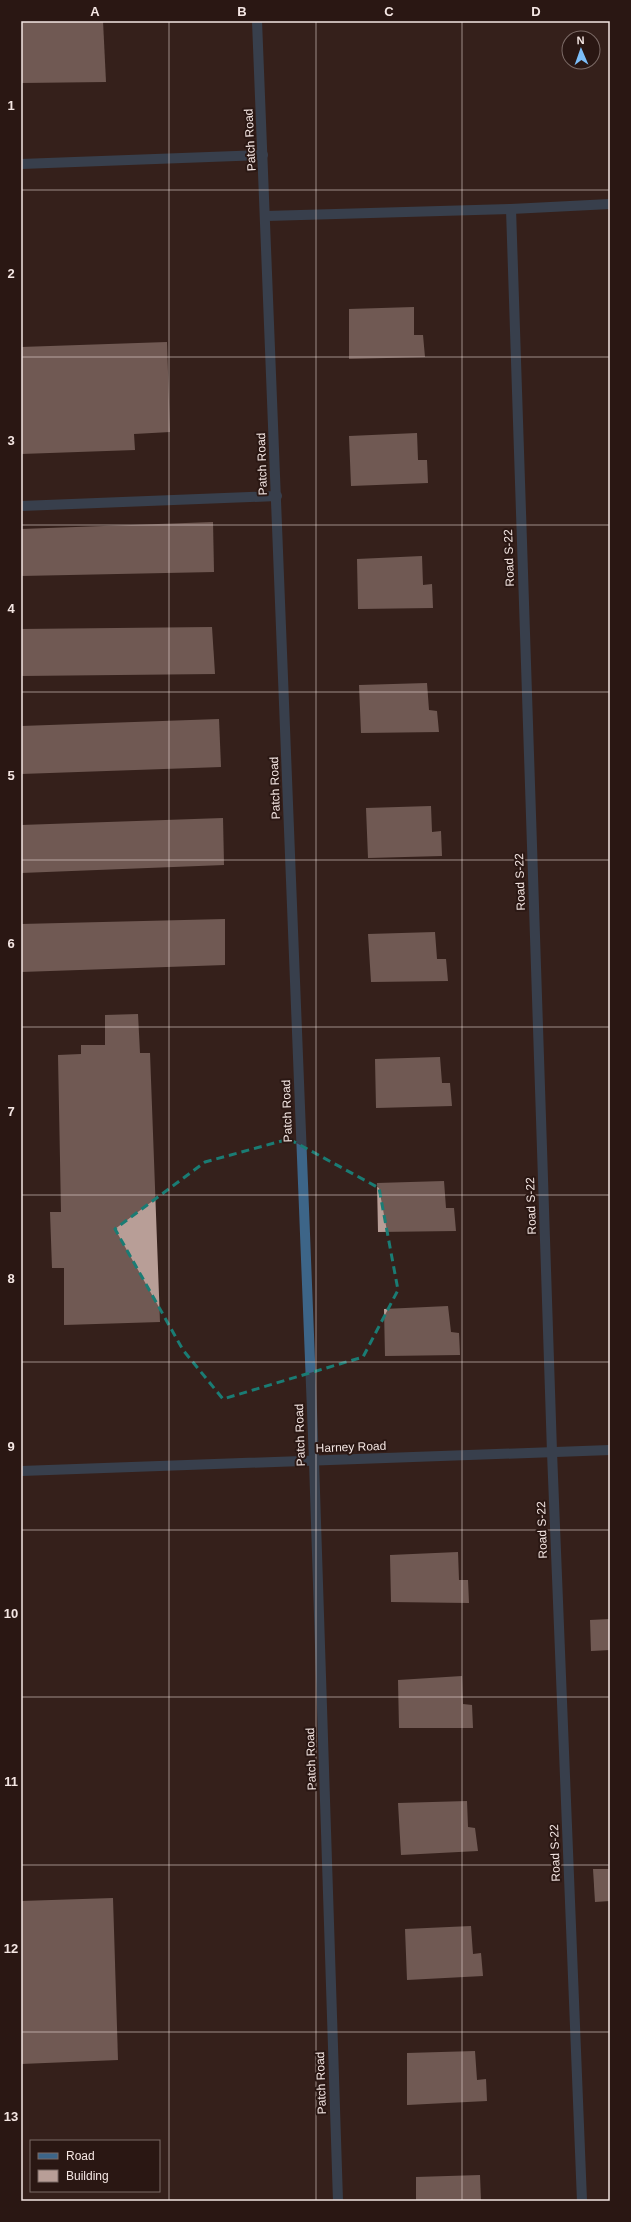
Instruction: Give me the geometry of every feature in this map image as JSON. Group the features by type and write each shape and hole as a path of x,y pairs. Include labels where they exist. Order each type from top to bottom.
{"street":[{"name":"Patch Road","path":"257,21 266,216 314,1461 338,2201"},
{"path":"21,164 263,155"},
{"path":"266,216 511,209 610,204"},
{"name":"Road S-22","path":"511,209 552,1452 582,2201"},
{"path":"21,506 277,496"},
{"name":"Harney Road","path":"21,1471 610,1450"}],"highlighted area":[{"path":"289,1139 379,1188 398,1290 363,1357 223,1399 183,1350 115,1229 205,1162"}],"building":[{"path":"21,21 103,21 106,82 21,83"},
{"path":"414,307 414,335 423,335 425,357 349,359 349,309"},
{"path":"167,342 170,432 134,434 135,450 21,454 21,347"},
{"path":"417,433 418,460 427,460 428,483 351,486 349,436"},
{"path":"213,522 214,572 21,576 21,529"},
{"path":"422,556 423,585 432,584 433,608 358,609 357,559"},
{"path":"212,627 215,674 21,676 21,629"},
{"path":"427,683 429,710 437,711 439,732 361,733 359,685"},
{"path":"219,719 221,767 21,774 21,726"},
{"path":"431,806 432,832 441,831 442,856 368,858 366,808"},
{"path":"223,818 224,865 21,873 21,825"},
{"path":"225,919 225,965 21,972 21,924"},
{"path":"435,932 437,959 446,959 448,981 371,982 368,934"},
{"path":"138,1014 140,1053 150,1053 160,1322 64,1325 64,1268 52,1268 50,1212 61,1212 58,1055 81,1054 81,1045 105,1045 105,1015"},
{"path":"440,1057 442,1083 450,1083 452,1106 376,1108 375,1059"},
{"path":"444,1181 446,1208 454,1208 456,1231 378,1232 377,1183"},
{"path":"448,1306 451,1332 459,1333 460,1355 385,1356 384,1309"},
{"path":"458,1552 459,1580 468,1580 469,1603 391,1602 390,1555"},
{"path":"610,1619 610,1650 591,1651 590,1620"},
{"path":"462,1676 463,1704 472,1705 473,1728 399,1728 398,1680"},
{"path":"467,1801 468,1827 475,1828 478,1851 401,1855 398,1803"},
{"path":"593,1869 610,1869 610,1901 595,1902"},
{"path":"113,1898 118,2060 21,2064 21,1901"},
{"path":"471,1926 473,1954 481,1953 483,1976 407,1980 405,1929"},
{"path":"475,2051 477,2080 486,2079 487,2101 407,2105 407,2053"},
{"path":"480,2175 481,2201 416,2201 416,2177"}]}
